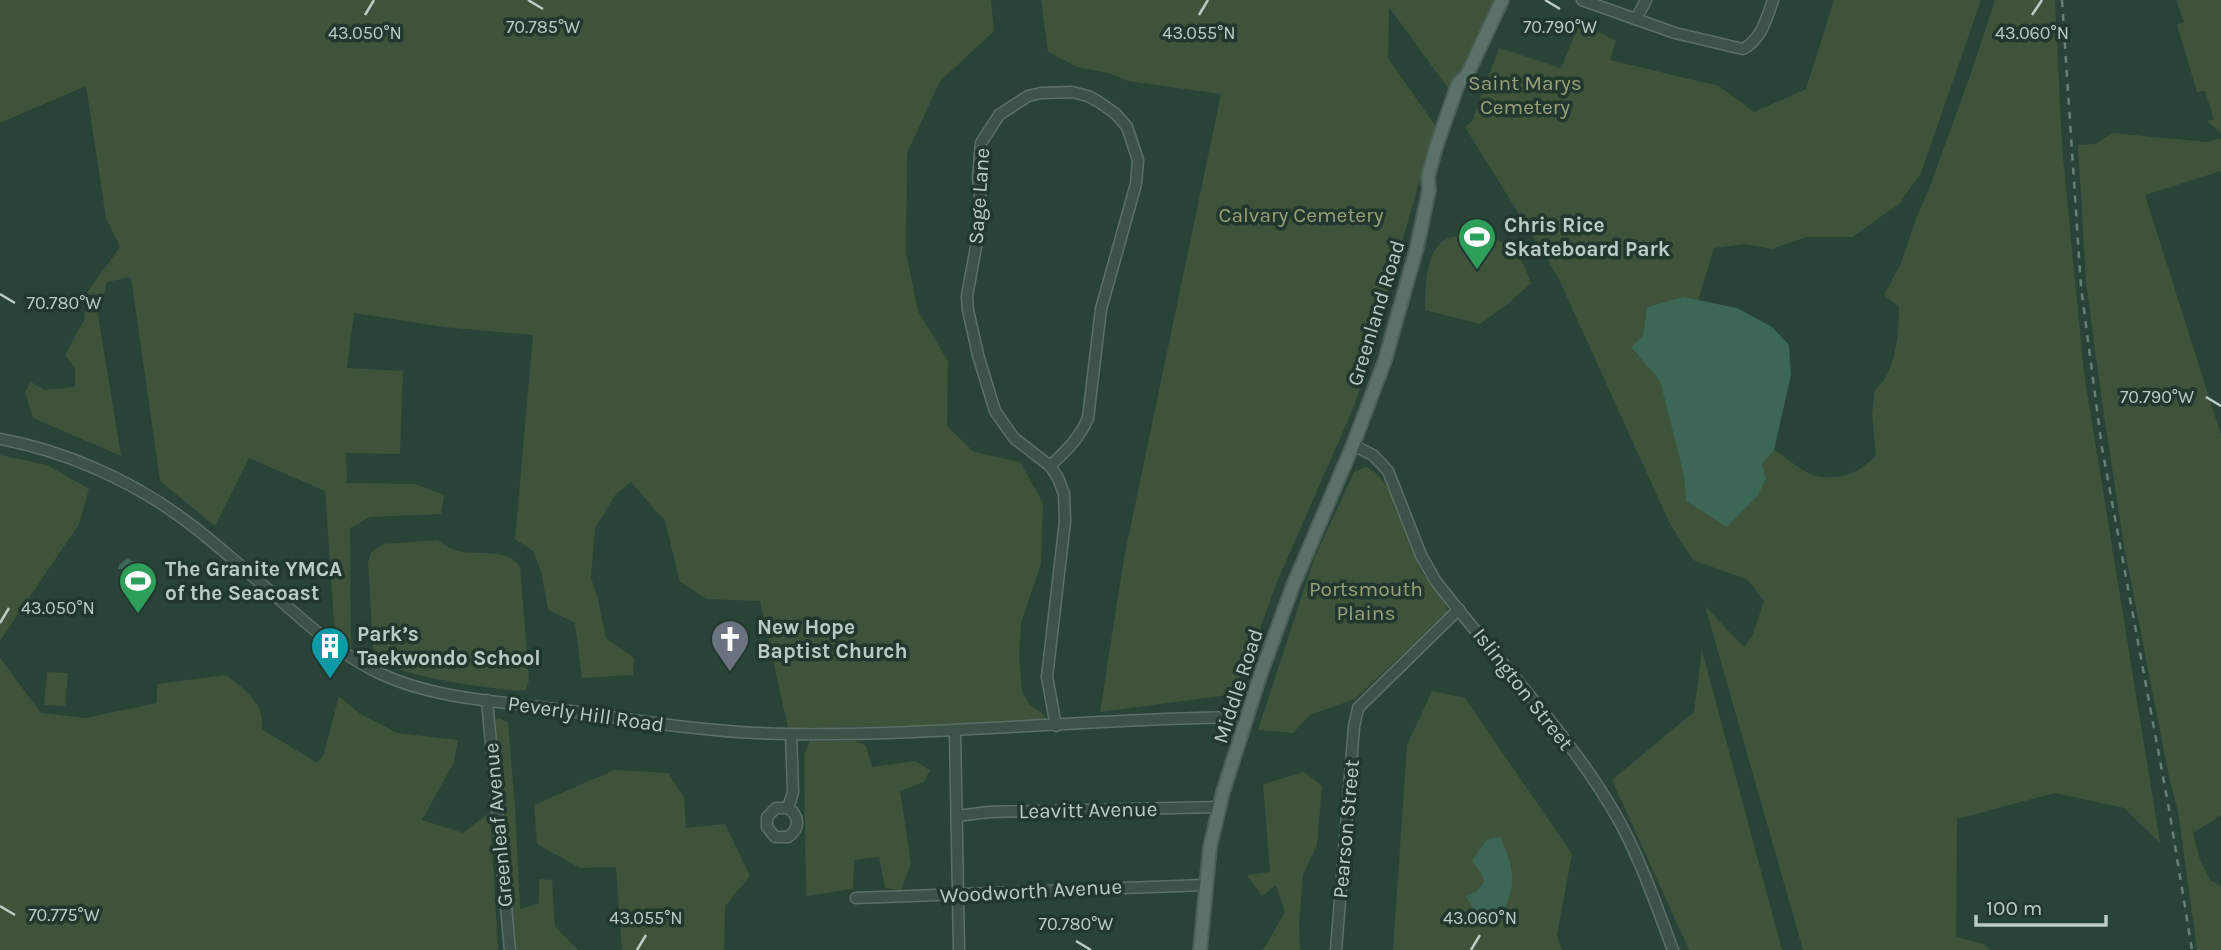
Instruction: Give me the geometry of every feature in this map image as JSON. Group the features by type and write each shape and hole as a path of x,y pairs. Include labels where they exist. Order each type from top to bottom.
{"main road":[{"name":"Greenland Road","path":"1353,444 1396,326 1458,84 1466,75 1502,0"},
{"name":"Middle Road","path":"1200,950 1210,847 1219,807 1292,588 1353,444"}],"street":[{"path":"1582,0 1675,33 1743,49 1753,44 1773,0"},
{"path":"1636,19 1646,0"},
{"name":"Sage Lane","path":"1072,92 1088,96 1116,114 1127,127 1138,160 1136,184 1101,309 1088,418 1074,444 1050,466 1014,438 995,411 978,355 967,296 982,214 978,179 981,143 999,115 1013,104 1041,93 1072,92"},
{"name":"Peverly Hill Road","path":"1,438 70,458 152,498 204,534 346,655 381,674 430,690 690,727 791,734 955,731 1118,721 1247,718"},
{"name":"Islington Street","path":"1353,444 1373,455 1384,465 1427,567 1567,742 1603,795 1642,866 1673,950"},
{"path":"1050,466 1058,478 1065,506 1047,677 1056,726"},
{"name":"Pearson Street","path":"1336,950 1354,727 1358,708 1459,609"},
{"name":"Greenleaf Avenue","path":"487,700 510,950"},
{"path":"955,731 959,950"},
{"path":"788,808 793,792 791,734"},
{"name":"Leavitt Avenue","path":"957,816 1219,807"},
{"name":"Woodworth Avenue","path":"856,898 1205,885"}],"green space":[{"path":"0,0 991,0 994,31 940,81 907,153 906,252 918,311 948,361 947,426 974,452 1020,462 1043,503 1041,564 1021,623 1019,657 1022,691 1029,704 1044,715 1046,720 993,725 788,728 760,601 707,599 680,582 665,521 631,482 616,494 595,528 591,578 606,638 634,658 633,675 582,678 575,623 548,610 541,571 533,551 515,539 533,335 444,327 354,313 347,368 403,371 400,454 346,453 347,483 415,484 444,495 441,514 370,517 350,528 351,649 335,636 325,491 249,458 215,526 160,481 131,277 107,282 98,315 121,456 33,418 25,392 31,382 44,390 75,387 75,369 65,355 84,320 86,294 120,247 106,218 86,86 0,123"},
{"name":"Calvary Cemetery","path":"1041,0 1504,0 1455,98 1389,7 1388,58 1437,128 1355,404 1277,582 1236,694 1100,712 1124,558 1221,94 1128,81 1112,74 1077,67 1048,52"},
{"name":"Saint Marys Cemetery","path":"1834,0 1981,0 1921,173 1899,204 1852,237 1807,237 1772,249 1745,244 1714,248 1698,301 1683,297 1647,307 1643,336 1631,347 1660,381 1684,476 1686,501 1762,464 1774,450 1816,476 1842,476 1869,462 1876,456 1872,414 1875,390 1888,374 1898,329 1899,307 1884,295 1901,263 1929,189 1995,0 2055,0 2062,146 2084,373 2160,843 2124,808 2055,793 1957,819 1956,937 1984,944 1990,950 1803,950 1705,606 1744,647 1753,634 1764,601 1748,580 1693,560 1669,522 1558,277 1465,127 1472,121 1499,48 1561,68 1580,22 1616,41 1610,60 1719,86 1754,112 1806,89"},
{"path":"2176,0 2221,0 2221,133 2207,121 2214,119 2205,91 2197,92 2177,25 2184,22"},
{"path":"2112,133 2207,142 2221,138 2221,171 2145,195 2221,435 2221,815 2193,833 2200,860 2210,880 2221,886 2221,950 2197,950 2178,811 2124,546 2102,402 2086,282 2078,145 2095,144"},
{"name":"Chris Rice Skateboard Park","path":"1469,236 1503,242 1510,246 1521,260 1531,283 1480,324 1425,310 1428,271 1434,251 1447,239"},
{"path":"0,455 47,465 89,489 79,524 0,641"},
{"name":"Portsmouth Plains","path":"1366,467 1385,484 1393,498 1421,570 1448,611 1355,699 1310,715 1293,733 1258,730 1314,559 1354,472"},
{"path":"438,540 459,551 503,555 520,566 529,680 526,690 515,691 426,677 393,667 377,656 373,647 368,563 371,552 383,544"},
{"path":"1702,650 1782,950 1689,950 1612,780 1694,712"},
{"path":"0,658 41,713 85,718 157,703 157,684 226,675 257,704 262,729 317,763 324,754 339,696 359,713 397,733 458,740 454,762 422,820 463,833 490,812 498,950 0,950"},
{"path":"47,672 68,673 65,706 44,705"},
{"path":"1432,691 1465,698 1572,854 1557,935 1562,950 1393,950 1407,745","holes":["1481,873 1506,908 1467,896 1477,891 1484,882"]},
{"path":"498,718 508,722 520,909 539,903 539,879 552,880 555,926 578,950 515,950 492,724"},
{"path":"810,741 856,741 866,746 872,767 915,761 930,770 924,782 900,791 911,864 901,890 885,888 879,857 854,860 853,889 806,896 804,754"},
{"path":"614,770 668,773 684,797 686,828 725,824 750,876 725,906 724,950 622,950 616,867 580,868 537,844 534,805"},
{"path":"1304,772 1322,786 1317,845 1303,875 1300,950 1263,950 1285,912 1276,885 1262,896 1247,875 1270,872 1263,784"}],"shaded area":[{"path":"1683,297 1737,308 1772,327 1789,345 1791,375 1774,450 1762,464 1766,479 1758,495 1727,527 1686,501 1684,476 1660,381 1631,347 1643,336 1647,307"},
{"path":"127,558 139,561 140,565 130,570 118,569"},
{"path":"1500,837 1512,872 1512,882 1511,892 1495,926 1474,910 1466,896 1477,891 1484,882 1472,861 1487,839"}],"railway":[{"path":"2062,0 2081,287 2102,448 2169,809 2192,950"}],"place":[{"name":"Chris Rice Skateboard Park","path":"1477,271"},
{"name":"The Granite YMCA of the Seacoast","path":"138,615"},
{"name":"New Hope Baptist Church","path":"730,673"},
{"name":"Park’s Taekwondo School","path":"330,680"}]}
